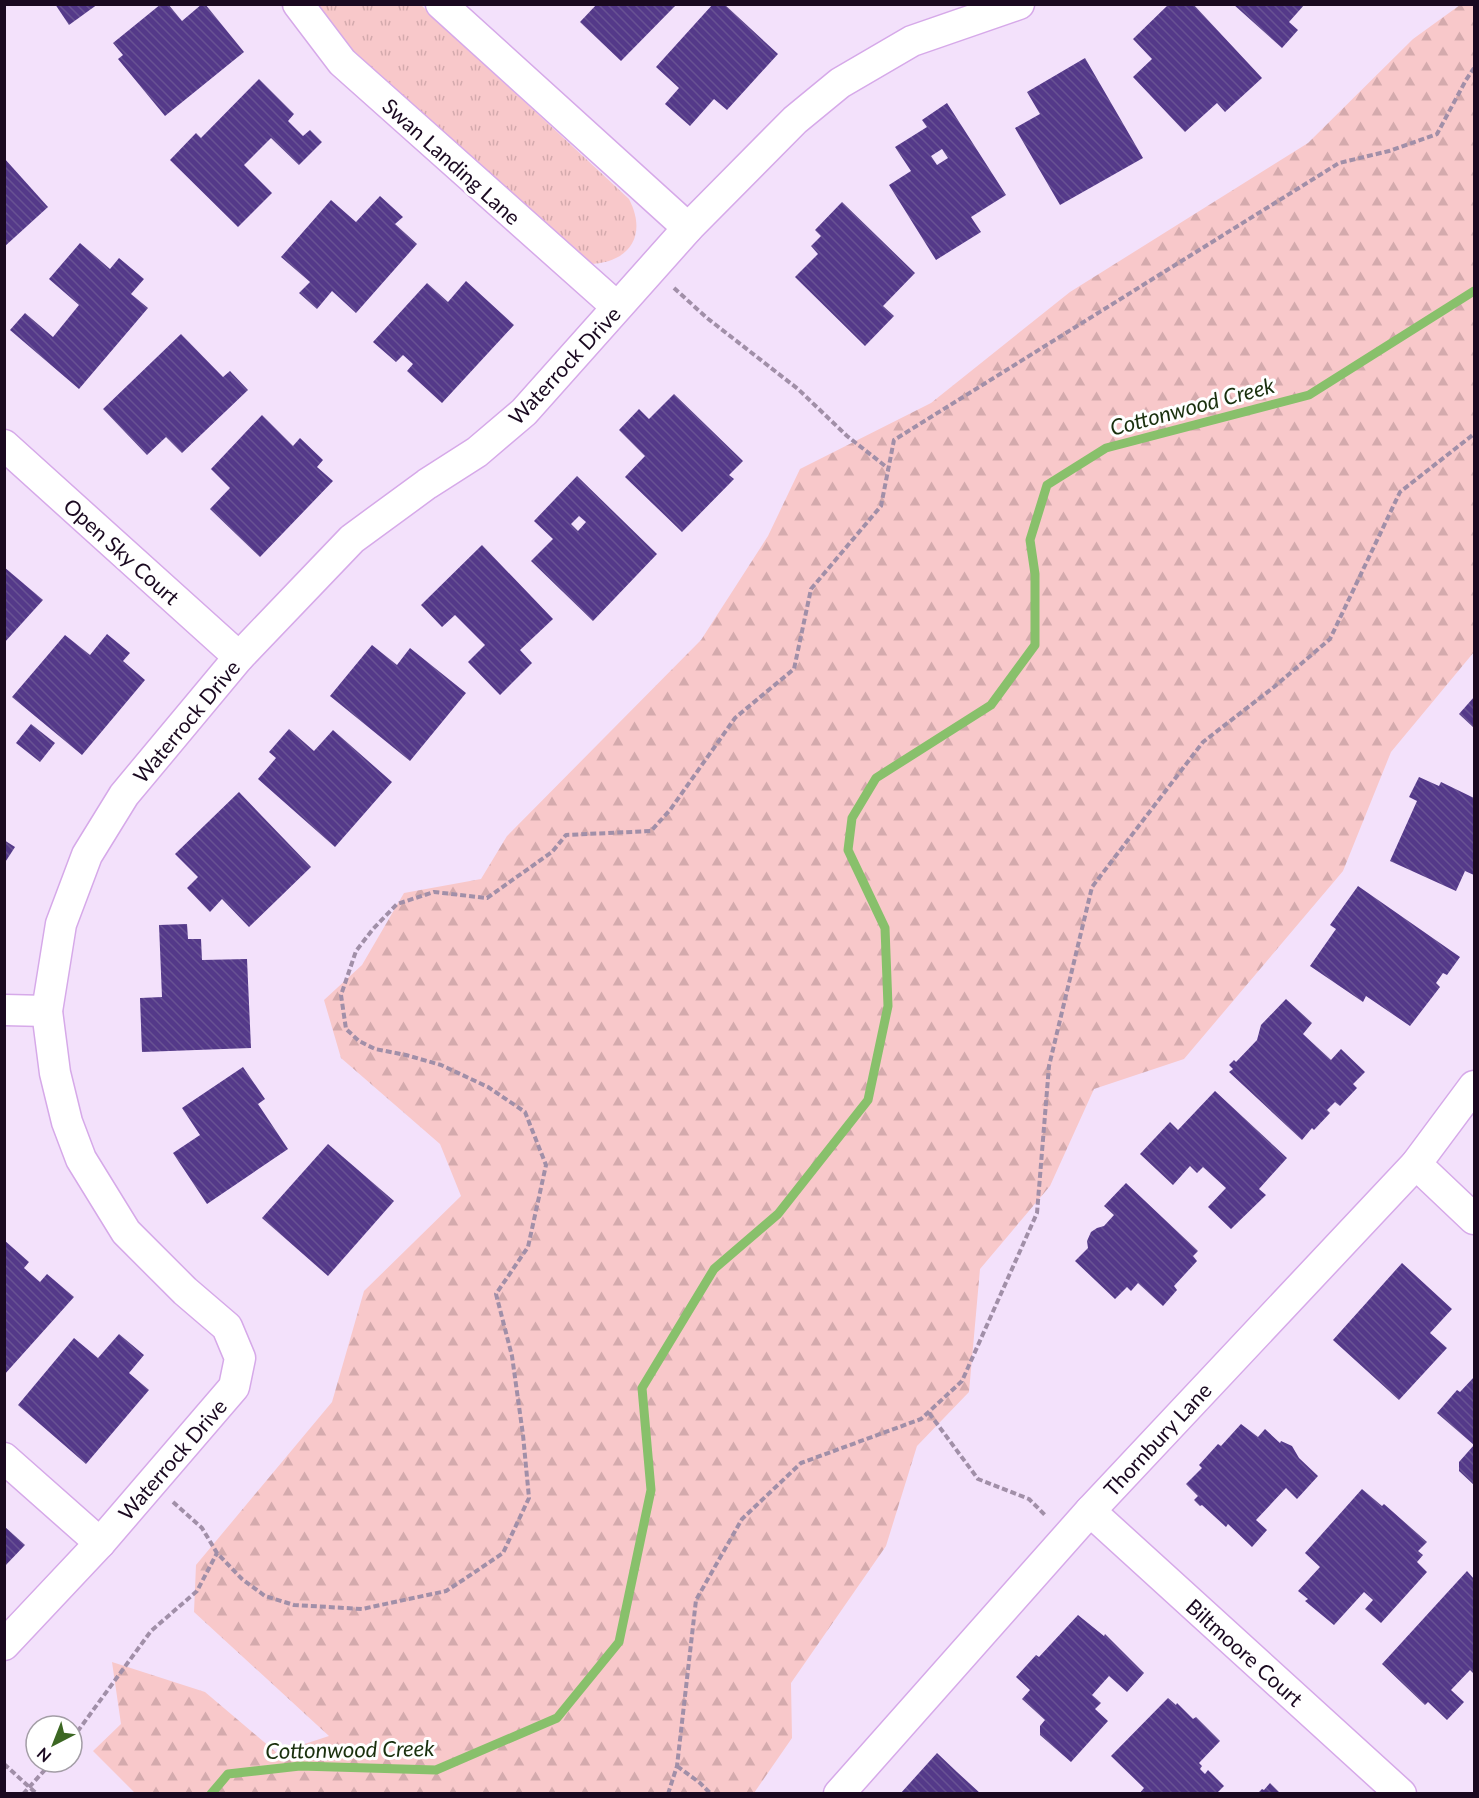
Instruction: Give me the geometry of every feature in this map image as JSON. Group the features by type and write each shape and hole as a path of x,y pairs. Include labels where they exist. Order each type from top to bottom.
{"street":[{"name":"Swan Landing Lane","path":"298,4 342,62 617,307"},
{"path":"441,4 688,228"},
{"name":"Waterrock Drive","path":"4,1645 100,1543 234,1388 240,1358 227,1327 186,1291 126,1232 81,1159 67,1122 55,1073 47,1011 61,924 87,855 124,795 239,657 352,539 427,484 477,452 524,412 688,228 795,120 840,83 912,40 1019,4"},
{"name":"Open Sky Court","path":"4,445 239,657"},
{"path":"4,1010 47,1011"},
{"name":"Thornbury Lane","path":"839,1794 1090,1510 1416,1164 1474,1086"},
{"path":"1416,1164 1474,1219"},
{"path":"4,1458 100,1543"},
{"name":"Biltmoore Court","path":"1090,1510 1401,1794"}],"path":[{"path":"152,1483 202,1528 217,1553 242,1579 264,1596 294,1605 362,1609 446,1591 502,1553 529,1498 512,1356 496,1294 528,1247 546,1165 525,1112 473,1079 441,1065 375,1049 358,1041 346,1029 341,995 356,951 397,904 434,892 487,898 552,852 566,835 651,831 670,810 735,718 794,669 811,589 881,506 894,440 1340,163 1389,151 1437,134 1474,68"},
{"path":"652,268 707,318 798,389 847,436 889,469"},
{"path":"668,1794 677,1766 696,1599 742,1519 801,1463 921,1419 962,1381 1037,1213 1049,1066 1092,887 1203,742 1274,687 1330,639 1400,492 1474,434"},
{"path":"929,1412 978,1479 1029,1499 1065,1538"},
{"path":"84,1723 151,1631 197,1591 217,1553"},
{"path":"4,1764 37,1794"},
{"path":"677,1766 711,1794"},
{"path":"23,1794 41,1774"}],"green space":[{"path":"316,5 421,5 629,199 636,225 631,245 615,259 589,264 377,75 347,44"},
{"path":"1460,5 1474,5 1474,652 1391,752 1343,871 1184,1059 1094,1089 1050,1186 980,1269 969,1392 917,1446 886,1546 791,1683 792,1738 754,1793 135,1793 93,1751 121,1724 112,1662 205,1692 277,1753 329,1736 194,1612 196,1565 332,1402 364,1291 461,1196 440,1144 341,1058 324,1000 362,965 404,893 481,879 507,836 701,640 768,536 800,469 931,403 1070,292 1308,143 1413,39"}],"building":[{"path":"55,4 98,4 69,25"},
{"path":"161,4 168,4 182,21 205,4 244,52 165,116 118,59 123,55 113,43"},
{"path":"597,4 677,4 621,61 580,22"},
{"path":"713,4 724,4 778,54 727,110 714,99 690,126 665,104 679,88 656,67"},
{"path":"1169,4 1193,4 1262,78 1225,112 1217,103 1185,132 1133,77 1152,59 1133,39"},
{"path":"1233,4 1305,4 1289,22 1298,30 1282,48"},
{"path":"1085,58 1143,158 1060,205 1015,128 1040,114 1027,92"},
{"path":"259,79 294,114 288,121 303,136 310,130 322,142 299,165 271,138 244,165 272,193 238,227 170,160 196,133 201,138"},
{"path":"947,103 1006,195 971,217 981,232 936,260 889,185 911,171 895,147 927,127 922,120","holes":["942,149 948,158 937,165 931,156"]},
{"path":"4,158 48,207 4,247"},
{"path":"380,196 403,217 395,224 417,244 356,313 332,291 317,309 299,293 310,282 281,257 331,200 356,222"},
{"path":"842,202 915,273 883,306 894,316 865,346 795,277 818,254 811,246 821,236 815,230"},
{"path":"80,243 110,269 119,258 144,279 131,294 148,308 79,389 10,330 25,313 53,337 79,305 49,279"},
{"path":"466,281 514,325 442,403 407,371 413,364 403,355 396,362 373,342 427,283 448,302"},
{"path":"181,334 223,377 230,371 248,390 182,453 166,437 147,455 103,409"},
{"path":"674,394 743,461 729,475 734,479 682,532 625,477 645,456 619,430 639,409 649,419"},
{"path":"262,415 293,446 300,438 323,460 317,467 333,481 260,557 210,509 230,488 211,469"},
{"path":"577,476 657,554 593,621 531,561 553,539 534,521","holes":["579,516 586,522 578,531 571,524"]},
{"path":"482,545 553,619 520,650 532,663 500,695 468,662 485,645 455,615 442,627 421,605"},
{"path":"4,567 43,600 4,643"},
{"path":"107,634 130,653 123,661 145,680 82,755 12,697 65,635 90,655"},
{"path":"372,645 397,665 410,648 466,693 410,761 330,696"},
{"path":"1474,697 1474,728 1459,714"},
{"path":"31,724 55,743 40,762 16,743"},
{"path":"289,729 314,751 333,730 392,782 335,847 258,779 276,758 269,752"},
{"path":"1419,777 1439,786 1441,782 1474,798 1474,875 1465,871 1456,891 1390,861 1417,801 1409,797"},
{"path":"239,792 311,867 249,927 222,899 210,912 187,888 198,877 175,854"},
{"path":"4,840 15,847 4,864"},
{"path":"1358,886 1460,957 1447,975 1443,973 1436,983 1440,987 1410,1026 1366,996 1363,1002 1310,966 1336,929 1330,925"},
{"path":"187,924 188,939 201,939 202,960 247,959 251,1048 142,1052 140,998 162,997 159,925"},
{"path":"1286,999 1312,1023 1303,1034 1331,1060 1341,1049 1365,1072 1353,1084 1357,1088 1340,1106 1335,1102 1327,1110 1330,1113 1302,1140 1229,1072 1233,1069 1229,1065 1234,1060 1236,1062 1257,1040 1261,1025"},
{"path":"243,1067 265,1099 258,1104 288,1149 207,1204 173,1153 200,1135 182,1108"},
{"path":"1215,1091 1287,1158 1259,1189 1266,1195 1231,1229 1208,1207 1226,1188 1203,1167 1197,1173 1190,1166 1173,1185 1140,1154 1170,1122 1178,1130"},
{"path":"328,1144 394,1201 328,1276 262,1218"},
{"path":"1126,1183 1198,1251 1193,1256 1197,1261 1174,1286 1177,1290 1163,1306 1138,1283 1131,1291 1127,1287 1115,1299 1075,1261 1088,1248 1087,1241 1091,1232 1104,1226 1114,1215 1104,1206"},
{"path":"4,1240 29,1262 24,1268 40,1282 47,1274 74,1297 4,1375"},
{"path":"1402,1263 1452,1309 1430,1333 1447,1348 1399,1400 1333,1340"},
{"path":"119,1334 144,1355 129,1373 149,1390 86,1464 18,1405 74,1338 98,1358"},
{"path":"1474,1377 1474,1445 1437,1413 1457,1390 1460,1392"},
{"path":"1241,1424 1258,1437 1265,1429 1280,1443 1281,1441 1292,1446 1299,1458 1318,1476 1297,1499 1286,1488 1256,1520 1267,1530 1252,1547 1228,1524 1226,1527 1202,1505 1200,1506 1194,1500 1198,1496 1186,1484 1202,1468 1199,1465 1218,1444 1221,1446"},
{"path":"1474,1445 1474,1485 1459,1471 1459,1462"},
{"path":"1362,1489 1382,1506 1384,1504 1427,1542 1418,1551 1423,1555 1417,1562 1427,1572 1381,1623 1365,1609 1373,1600 1364,1592 1334,1625 1305,1601 1308,1599 1298,1591 1320,1567 1305,1553"},
{"path":"4,1526 25,1545 4,1567"},
{"path":"1467,1571 1474,1579 1474,1674 1470,1670 1451,1690 1464,1702 1447,1720 1428,1702 1425,1705 1382,1664"},
{"path":"1078,1615 1104,1636 1105,1634 1144,1673 1127,1692 1109,1676 1092,1695 1101,1703 1095,1709 1108,1721 1071,1762 1040,1735 1040,1726 1045,1720 1022,1699 1030,1690 1016,1677 1036,1655 1039,1657"},
{"path":"1168,1698 1176,1705 1177,1703 1193,1719 1196,1717 1220,1741 1199,1763 1202,1766 1200,1769 1205,1774 1208,1770 1224,1786 1216,1794 1139,1794 1144,1788 1111,1756"},
{"path":"937,1753 957,1772 981,1794 900,1794"},
{"path":"1270,1783 1281,1794 1257,1794 1262,1789 1264,1790"}],"waterway":[{"name":"Cottonwood Creek","path":"211,1794 228,1774 300,1766 436,1770 557,1718 619,1642 651,1490 642,1388 714,1269 778,1214 868,1100 888,1006 885,928 848,850 852,818 876,778 991,705 1035,645 1035,574 1030,540 1047,485 1106,448 1309,395 1474,291"}]}
